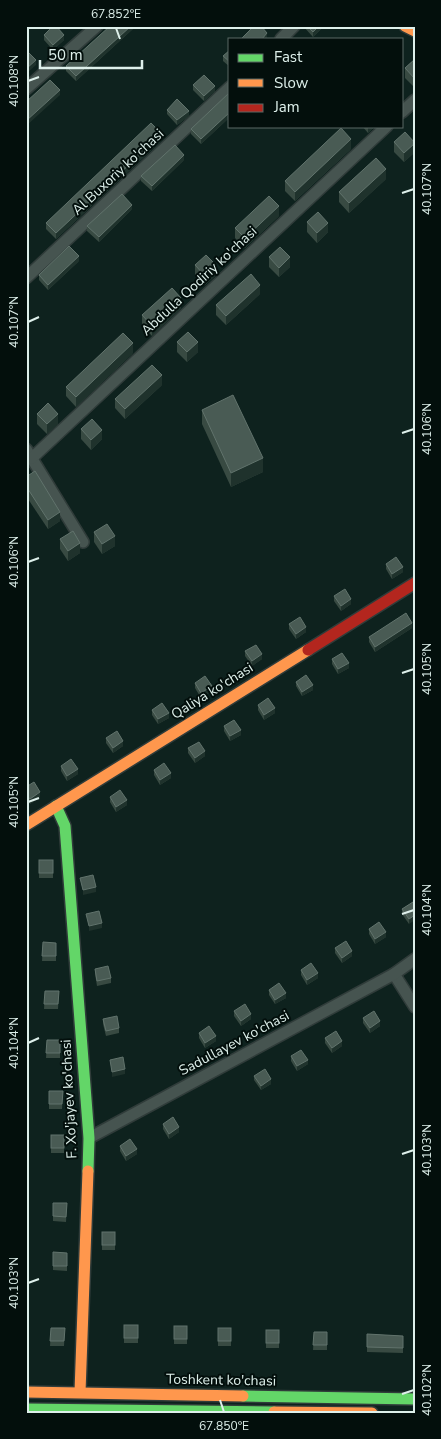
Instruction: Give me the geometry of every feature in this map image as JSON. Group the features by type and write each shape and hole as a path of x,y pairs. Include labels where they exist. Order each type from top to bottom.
{"main road":[{"path":"405,26 415,30"},
{"name":"Qaliya ko'chasi","path":"26,825 415,583"},
{"name":"F. Xo'jayev ko'chasi","path":"56,806 65,826 89,1138 80,1392"},
{"name":"Toshkent ko'chasi","path":"26,1392 415,1398"},
{"path":"26,1409 57,1411 372,1413"}],"street":[{"path":"26,89 97,26"},
{"path":"282,38 294,26"},
{"name":"Al Buxoriy ko'chasi","path":"26,278 228,89"},
{"path":"404,110 415,100"},
{"name":"Abdulla Qodiriy ko'chasi","path":"29,454 385,128"},
{"path":"29,454 83,542"},
{"name":"Sadullayev ko'chasi","path":"89,1138 394,974 415,959"},
{"path":"394,974 415,1007"}],"building":[{"path":"53,26 56,26 64,35 53,45 44,35"},
{"path":"110,26 131,26 76,76 66,66"},
{"path":"254,26 261,26 267,33 263,38 242,38"},
{"path":"307,26 319,26 313,32"},
{"path":"26,50 36,60 26,69"},
{"path":"228,52 228,60 223,56"},
{"path":"415,59 415,79 405,68"},
{"path":"204,75 215,86 204,96 193,85"},
{"path":"50,80 60,90 26,121 26,102"},
{"path":"228,94 228,114 201,139 191,129"},
{"path":"177,99 189,111 177,120 167,110"},
{"path":"151,123 162,134 56,233 46,223"},
{"path":"341,128 351,139 295,192 285,181"},
{"path":"405,132 415,143 404,153 394,142"},
{"path":"175,145 184,155 152,186 141,176"},
{"path":"376,158 386,169 349,203 339,192"},
{"path":"122,194 132,205 99,237 87,226"},
{"path":"269,196 279,206 245,238 235,228"},
{"path":"318,212 328,223 317,233 307,222"},
{"path":"69,246 79,256 48,285 39,275"},
{"path":"280,247 290,257 279,268 269,257"},
{"path":"206,255 216,265 205,276 195,265"},
{"path":"251,274 260,285 226,316 216,305"},
{"path":"172,288 181,298 152,326 142,315"},
{"path":"188,332 198,342 187,352 177,342"},
{"path":"123,333 133,343 76,397 66,387"},
{"path":"152,365 162,375 125,409 115,399"},
{"path":"233,395 263,458 231,473 202,410"},
{"path":"48,403 58,414 47,424 37,414"},
{"path":"92,419 102,430 91,440 81,429"},
{"path":"35,471 60,512 48,520 26,486 26,477"},
{"path":"107,524 115,536 102,544 94,532"},
{"path":"73,531 80,543 68,551 60,539"},
{"path":"396,557 403,567 392,574 386,564"},
{"path":"345,589 351,599 341,606 334,596"},
{"path":"406,613 412,623 375,647 369,637"},
{"path":"300,617 306,627 296,634 289,624"},
{"path":"256,645 262,654 252,661 245,651"},
{"path":"342,653 349,663 338,669 332,659"},
{"path":"306,675 313,685 302,692 296,682"},
{"path":"205,676 212,686 201,693 195,683"},
{"path":"268,698 275,708 264,715 258,705"},
{"path":"162,703 169,713 158,719 152,710"},
{"path":"234,720 241,730 230,736 224,726"},
{"path":"117,731 123,741 113,748 106,738"},
{"path":"199,742 205,751 195,758 188,748"},
{"path":"71,759 78,769 67,776 61,766"},
{"path":"164,763 171,773 160,780 154,770"},
{"path":"34,782 40,792 30,799 26,794 26,787"},
{"path":"120,790 127,800 116,807 110,797"},
{"path":"39,860 53,860 53,873 39,873"},
{"path":"93,875 96,887 83,890 80,878"},
{"path":"413,902 415,905 415,915 409,919 402,909"},
{"path":"99,911 102,923 89,926 86,914"},
{"path":"379,922 386,932 375,939 369,929"},
{"path":"346,941 352,951 342,958 335,948"},
{"path":"43,942 56,943 56,956 42,956"},
{"path":"311,963 318,973 307,980 301,970"},
{"path":"108,966 111,978 97,981 95,969"},
{"path":"279,983 286,993 275,1000 269,990"},
{"path":"45,991 59,991 58,1004 44,1004"},
{"path":"245,1004 251,1014 241,1021 234,1011"},
{"path":"374,1011 380,1021 370,1028 363,1018"},
{"path":"117,1016 119,1028 106,1031 103,1019"},
{"path":"209,1026 216,1036 205,1043 199,1033"},
{"path":"336,1031 342,1041 332,1048 325,1038"},
{"path":"47,1040 60,1040 60,1053 46,1053"},
{"path":"301,1050 308,1060 297,1066 291,1056"},
{"path":"123,1057 125,1069 112,1072 110,1060"},
{"path":"265,1069 271,1079 261,1086 254,1076"},
{"path":"49,1091 63,1091 62,1104 49,1104"},
{"path":"173,1117 179,1127 169,1134 163,1124"},
{"path":"51,1135 64,1135 64,1148 51,1148"},
{"path":"130,1139 137,1149 126,1156 120,1146"},
{"path":"53,1203 67,1203 66,1217 53,1216"},
{"path":"102,1232 115,1232 115,1245 102,1245"},
{"path":"53,1252 67,1253 67,1266 53,1266"},
{"path":"124,1325 138,1325 138,1338 124,1338"},
{"path":"174,1326 187,1326 187,1339 174,1339"},
{"path":"51,1328 65,1328 64,1341 50,1341"},
{"path":"218,1328 231,1328 231,1341 218,1341"},
{"path":"266,1330 279,1330 279,1343 266,1343"},
{"path":"314,1332 327,1332 327,1345 313,1345"},
{"path":"367,1334 403,1336 403,1348 367,1347"}],"traffic: fast":[{"path":"56,806 65,826 89,1138 88,1171"},
{"path":"243,1396 415,1399"},
{"path":"26,1409 274,1412"}],"traffic: slow":[{"path":"405,26 415,31"},
{"path":"26,825 308,650"},
{"path":"80,1392 88,1171"},
{"path":"26,1392 243,1396"},
{"path":"274,1412 372,1413"}],"traffic: jam":[{"path":"308,650 415,583"}]}
